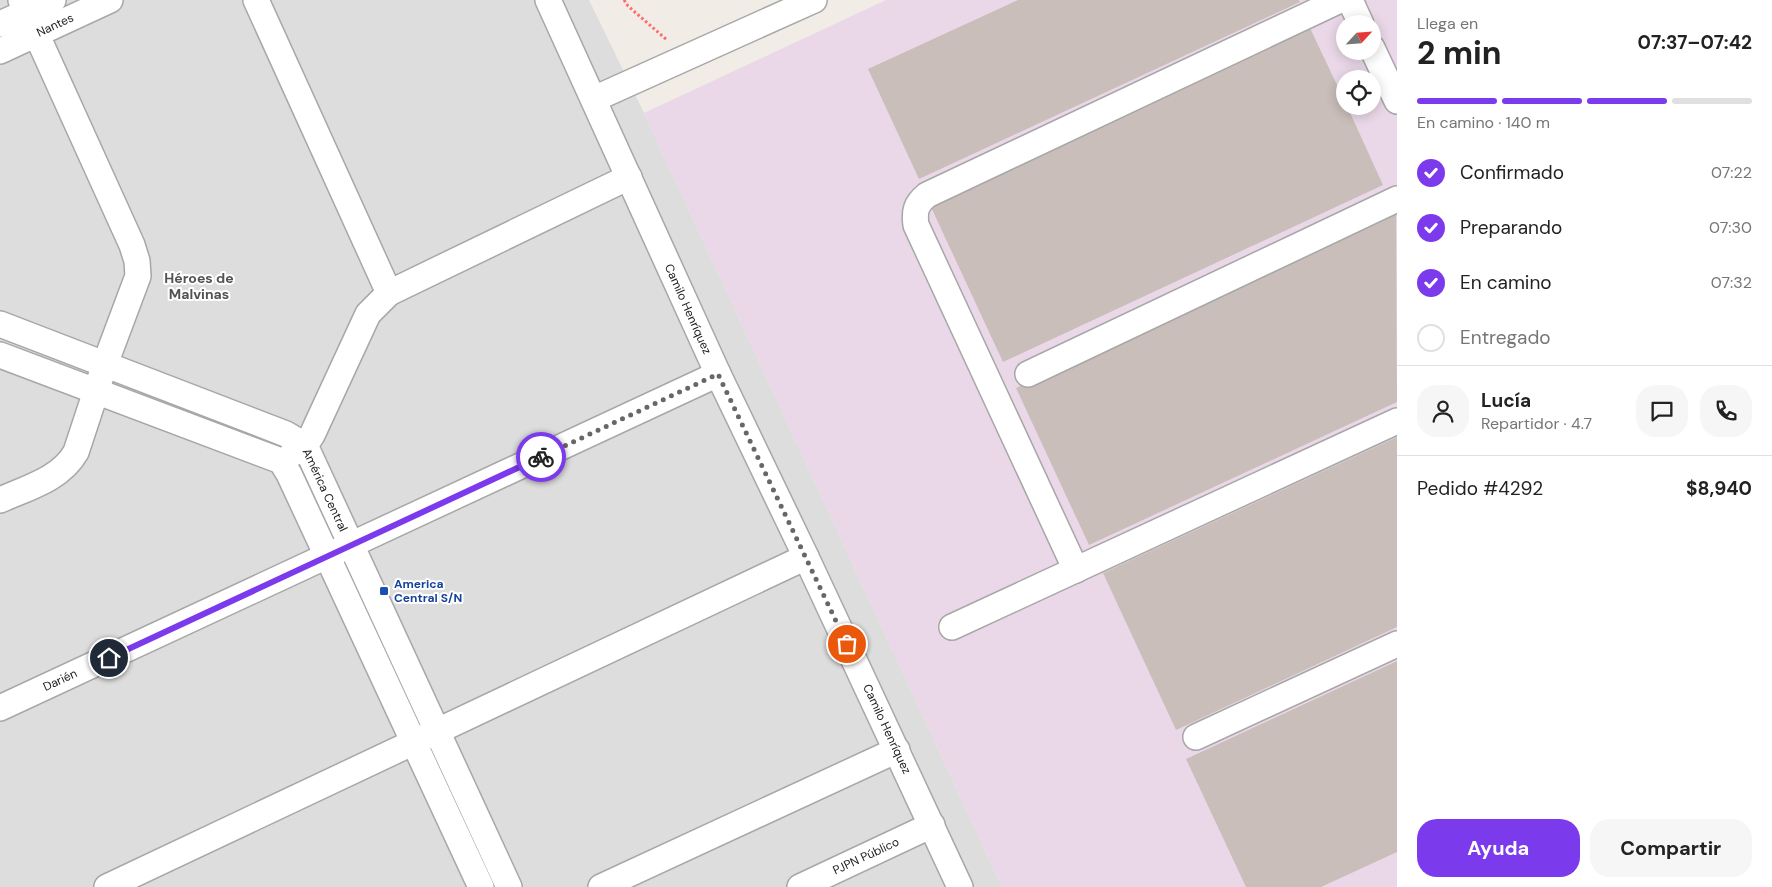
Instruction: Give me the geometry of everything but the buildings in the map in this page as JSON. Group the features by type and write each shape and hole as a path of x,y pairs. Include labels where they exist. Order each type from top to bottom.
{"street":[{"name":"Nantes","path":"0,51 27,16 52,0"},
{"name":"Nantes","path":"0,24 27,16 110,0"},
{"path":"256,0 389,293"},
{"name":"Camilo Henríquez","path":"548,0 718,374 806,557 960,887"},
{"path":"594,99 814,0"},
{"path":"1076,570 916,225 914,211 919,201 927,195 1340,0"},
{"path":"1350,0 1357,15"},
{"path":"0,500 57,474 70,463 76,452 105,364 138,276 137,261 132,246 27,16"},
{"path":"1378,60 1397,100"},
{"path":"0,355 281,461 305,445 312,435 368,314 389,293 629,177"},
{"path":"1028,374 1397,199"},
{"name":"América Central","path":"0,324 286,434 305,445 509,887"},
{"name":"Darién","path":"0,708 352,546 718,374"},
{"path":"952,627 1397,421"},
{"name":"América Central","path":"281,461 289,474 481,887"},
{"path":"107,887 806,557"},
{"path":"1196,737 1397,644"},
{"path":"601,887 897,750"},
{"name":"PJPN Público","path":"800,887 932,825"}],"path":[{"path":"624,0 628,6 686,56"}],"shaded area":[{"path":"0,0 589,0 644,113 1002,887 0,887"},
{"path":"886,0 1397,0 1397,887 1002,887 644,113"}],"way so far":[{"path":"541,457 718,374 847,644"}],"place":[{"name":"America Central S/N","path":"384,591"}],"district":[{"name":"Héroes de Malvinas","path":"199,286"}],"route":[{"path":"109,658 541,457"}]}
